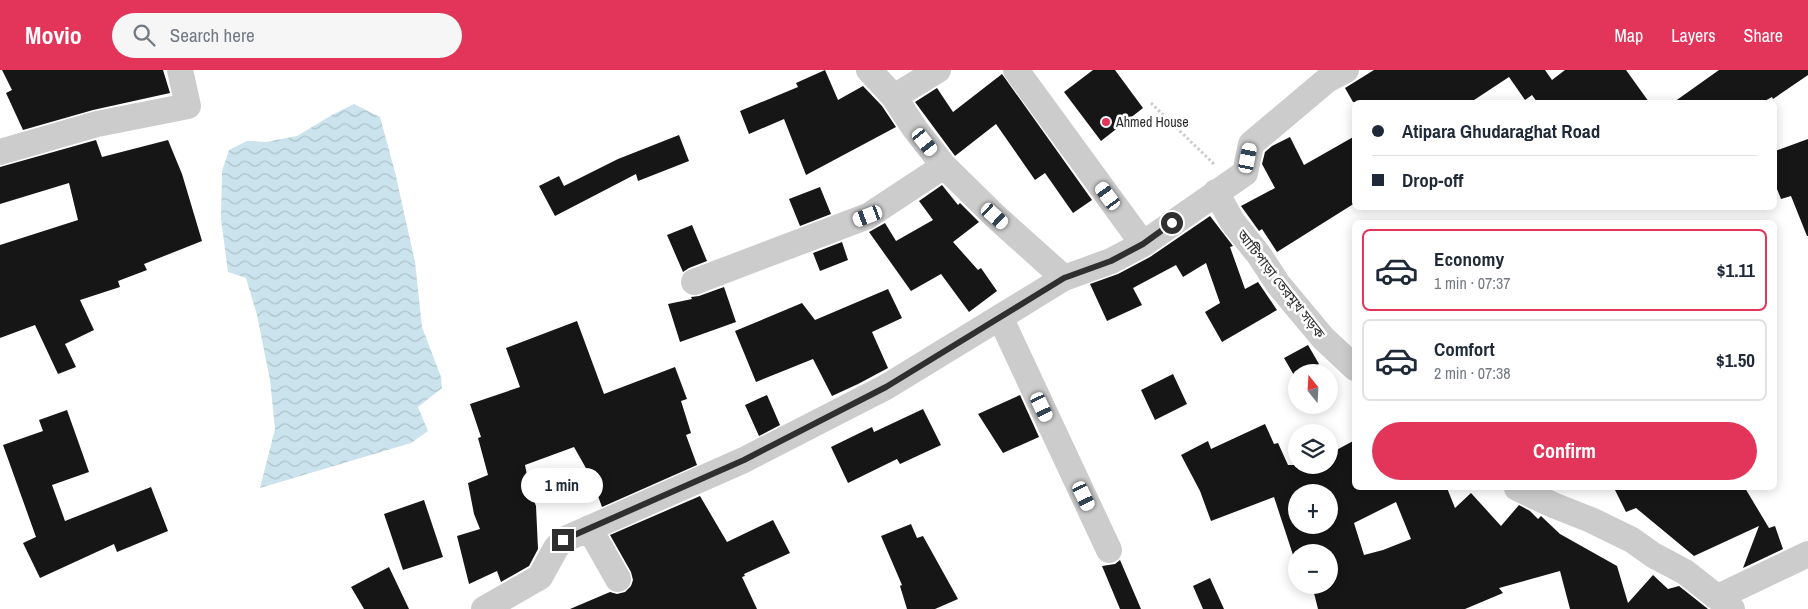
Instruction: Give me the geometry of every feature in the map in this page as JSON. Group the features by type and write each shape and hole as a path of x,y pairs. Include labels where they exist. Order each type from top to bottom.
{"street":[{"path":"0,152 97,124 188,106 180,70"},
{"path":"869,70 894,97 915,129 944,166 995,216 1064,278"},
{"path":"894,97 938,70"},
{"path":"1016,70 1143,244"},
{"path":"484,609 540,577 556,548 563,540 744,460 886,387 1064,278 1111,261 1143,244 1217,180 1245,172 1251,144 1326,80 1346,70"},
{"path":"694,282 868,216 944,166"},
{"name":"আটিপাড়া তেরমুখ সড়ক","path":"1217,180 1232,221 1259,255 1278,284 1322,338 1352,365"},
{"path":"1000,317 1109,550"},
{"path":"1521,490 1632,540 1685,572 1725,603 1808,554"},
{"path":"589,528 618,579"}],"path":[{"path":"1151,103 1217,180"}],"water":[{"path":"354,104 380,117 395,172 415,262 422,327 441,377 442,388 418,407 428,431 411,443 260,488 275,429 270,380 257,315 246,278 228,272 221,219 222,171 229,150 247,141 266,142 297,136"}],"building":[{"path":"2,70 163,70 170,93 93,110 23,130 6,93 12,90"},
{"path":"825,70 838,100 863,86 882,106 896,127 806,175 784,119 749,134 740,111 798,87 796,83"},
{"name":"Ahmed House","path":"1093,70 1115,70 1143,108 1101,141 1064,92"},
{"path":"1374,70 1545,70 1552,80 1565,70 1626,70 1648,100 1536,100 1532,95 1525,100 1509,77 1474,100 1352,100 1345,88"},
{"path":"1719,70 1808,70 1808,75 1773,99 1772,97 1767,100 1677,100"},
{"path":"1002,74 1092,200 1073,213 1045,173 1035,180 996,124 955,156 915,102 937,88 953,112"},
{"path":"679,135 689,161 638,181 636,174 555,216 539,186 559,176 564,186 618,159"},
{"path":"1290,137 1304,165 1352,138 1352,205 1277,252 1262,229 1259,231 1241,206 1275,188 1262,164 1265,152 1272,146"},
{"path":"1808,139 1808,236 1791,196 1781,199 1777,189 1777,150"},
{"path":"96,140 102,157 168,140 182,174 202,241 144,264 147,270 118,281 120,287 80,300 94,330 65,344 76,367 58,374 35,325 0,338 0,245 78,220 69,183 0,204 0,167"},
{"path":"942,185 958,205 960,203 979,222 953,242 978,270 981,268 997,291 969,312 941,274 911,291 869,232 885,223 896,241 933,220 919,201"},
{"path":"820,187 831,214 800,226 789,199"},
{"path":"1210,216 1233,246 1230,247 1245,289 1258,282 1277,310 1222,342 1205,312 1220,303 1206,263 1183,277 1176,265 1133,288 1142,305 1107,321 1090,284 1118,274 1150,257"},
{"path":"692,225 707,261 683,272 667,235"},
{"path":"842,242 848,260 820,271 813,253"},
{"path":"724,287 736,322 680,342 668,304 692,299 691,297"},
{"path":"888,289 902,318 872,332 888,368 832,396 813,359 756,382 735,331 802,303 815,320"},
{"path":"577,321 604,394 675,367 687,399 681,401 691,433 686,435 697,465 602,507 591,477 574,447 525,465 530,490 536,506 538,549 529,566 501,582 497,571 469,584 457,536 480,529 474,514 468,483 488,475 478,438 481,437 470,404 520,387 506,348"},
{"path":"1308,345 1319,364 1288,365 1284,358"},
{"path":"1173,374 1187,404 1155,420 1141,390"},
{"path":"767,395 780,425 759,436 745,405"},
{"path":"1020,395 1039,437 1003,453 978,414"},
{"path":"923,409 941,445 900,464 897,459 848,483 831,447 872,427 874,432"},
{"path":"67,410 89,472 52,485 65,521 151,487 168,531 117,552 114,544 40,578 23,543 36,537 3,445 43,431 39,420"},
{"path":"1265,424 1274,444 1278,443 1288,465 1288,474 1338,474 1338,449 1352,442 1352,490 1448,490 1455,508 1471,493 1501,526 1519,505 1530,511 1538,519 1541,516 1560,534 1617,566 1628,603 1653,575 1668,589 1679,586 1708,609 1570,609 1560,571 1499,588 1503,593 1465,609 1318,609 1314,594 1338,594 1338,544 1289,544 1274,497 1211,521 1200,491 1181,455 1208,441 1211,449","holes":["1396,502 1411,539 1364,555 1354,523"]},
{"path":"1615,490 1746,490 1769,528 1775,526 1783,549 1743,568 1759,526 1694,556 1636,508 1626,512"},
{"path":"700,496 727,542 773,520 790,553 744,574 745,576 742,577 757,609 570,609 610,592 617,594 625,592 631,586 633,580 631,572 610,535"},
{"path":"424,500 443,557 403,570 384,514"},
{"path":"911,524 917,538 923,536 958,599 935,609 907,609 900,586 902,585 881,536"},
{"path":"1120,560 1141,609 1120,609 1102,566 1115,564"},
{"path":"389,567 409,609 364,609 351,587"},
{"path":"1210,578 1224,609 1203,609 1193,586"}],"place":[{"name":"Ahmed House","path":"1106,122"}],"route":[{"path":"563,540 744,460 886,387 1064,278 1111,261 1143,244 1172,223"}]}
